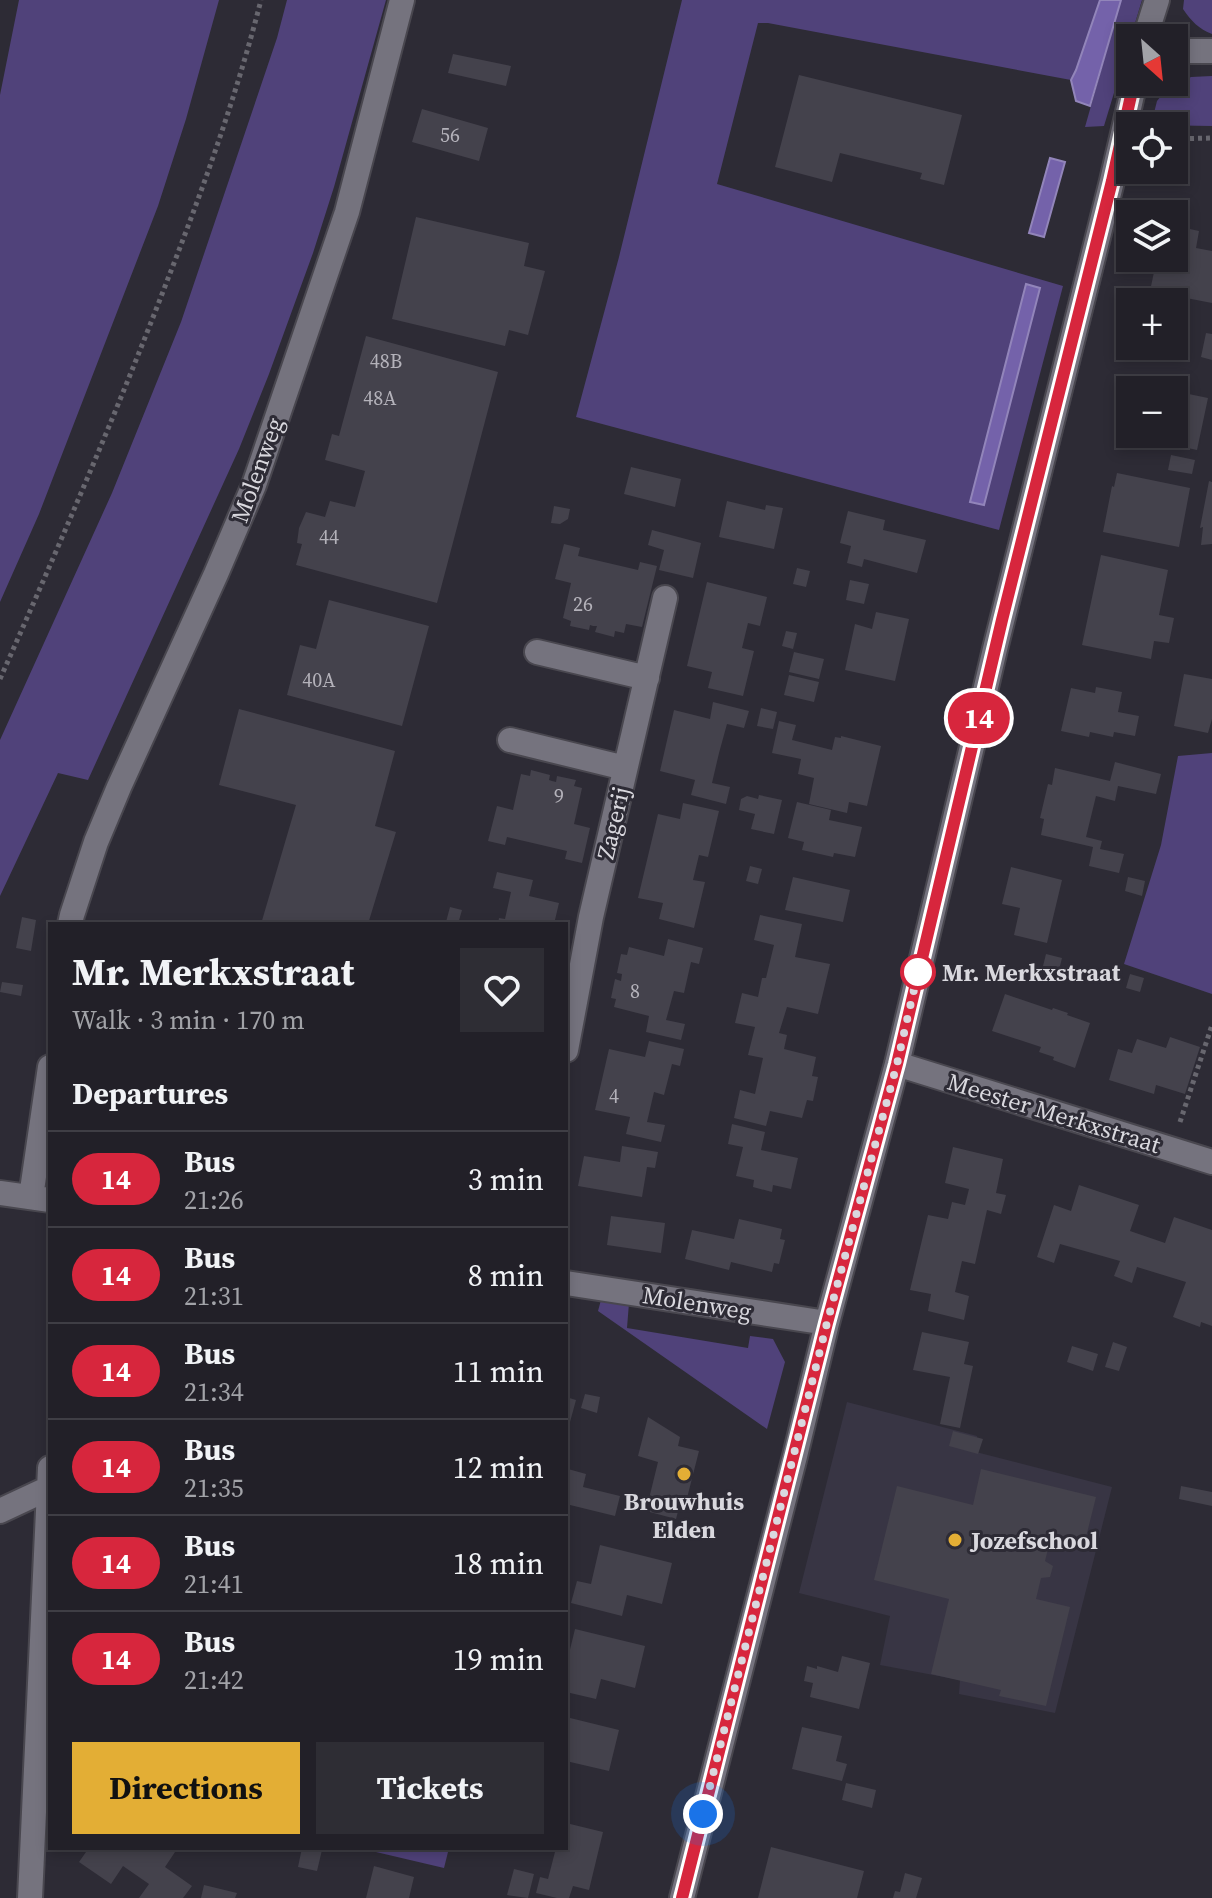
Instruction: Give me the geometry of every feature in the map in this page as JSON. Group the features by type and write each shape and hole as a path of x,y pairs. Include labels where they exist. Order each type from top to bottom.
{"street":[{"name":"Molenweg","path":"70,922 107,814 254,485 347,212 402,0"},
{"path":"1149,24 1157,0"},
{"path":"1188,51 1212,51"},
{"path":"682,1898 827,1323 897,1064 1132,96"},
{"name":"Zagerij","path":"568,1039 591,917 665,598"},
{"path":"537,652 647,678"},
{"path":"510,740 625,768"},
{"name":"Meester Merkxstraat","path":"897,1064 1212,1162"},
{"path":"0,1193 41,1198 48,1096"},
{"name":"Molenweg","path":"568,1283 827,1323"},
{"path":"0,1511 48,1488"},
{"path":"30,1898 48,1510"}],"path":[{"path":"0,679 88,480 207,178 261,0"},
{"path":"1188,139 1212,138"},
{"path":"1171,1150 1212,1025"}],"shaded area":[{"path":"19,0 219,0 158,206 39,514 0,602 0,95"},
{"path":"287,0 386,0 313,253 239,449 88,780 58,773 0,896 0,740 112,493 181,322"},
{"path":"682,0 1100,0 1071,80 758,23 717,184 1063,286 999,530 576,417"},
{"path":"1100,0 1121,0 1090,106 1076,101 1071,80"},
{"path":"1121,0 1142,0 1135,24 1116,24 1116,86 1104,126 1085,127"},
{"path":"1184,0 1212,0 1212,34 1189,17 1183,9"},
{"path":"1212,76 1212,126 1188,126 1188,112 1154,112 1161,96 1188,96 1188,79"},
{"path":"1050,158 1065,162 1044,237 1029,233"},
{"path":"1026,284 1040,288 984,505 970,502"},
{"path":"1212,753 1212,994 1124,964 1161,845 1178,756"},
{"path":"601,1300 629,1303 627,1328 748,1348 750,1336 773,1339 785,1362 767,1429 598,1311"},
{"name":"Jozefschool","path":"847,1402 977,1436 976,1452 1112,1487 1055,1713 959,1694 960,1680 880,1665 890,1616 799,1593"},
{"path":"368,1850 448,1850 444,1868"}],"building":[{"path":"453,54 511,66 506,86 448,73"},
{"path":"799,75 962,115 944,185 920,179 922,173 840,153 832,182 775,167"},
{"path":"422,109 488,128 479,161 412,142"},
{"path":"416,217 529,243 524,266 545,271 528,335 509,330 505,346 392,319"},
{"path":"1188,229 1199,231 1196,248 1212,251 1212,303 1188,298 1188,288 1151,288 1154,272 1188,272"},
{"path":"1206,333 1212,334 1212,360 1201,357"},
{"path":"366,336 498,372 437,603 296,565 302,544 297,543 299,528 306,512 325,517 330,501 355,507 365,471 325,460 332,434 339,436"},
{"path":"1188,394 1208,398 1197,450 1188,448"},
{"path":"1171,455 1195,460 1192,474 1168,470"},
{"path":"631,467 681,479 675,507 624,494"},
{"path":"1117,473 1190,488 1179,547 1103,532"},
{"path":"1209,481 1212,482 1212,544 1201,545 1203,527 1200,528"},
{"path":"727,501 765,510 766,505 783,508 774,549 719,537"},
{"path":"554,506 570,509 568,519 560,524 551,523"},
{"path":"848,511 885,520 883,530 926,540 917,573 864,559 862,567 847,563 851,546 840,543"},
{"path":"652,530 701,543 693,578 659,570 664,550 648,545"},
{"path":"564,544 580,548 578,556 638,570 640,562 657,566 642,627 626,624 624,633 615,631 614,637 595,632 597,626 590,625 589,630 570,626 571,621 563,618 571,583 555,579"},
{"path":"1101,555 1168,570 1159,615 1174,618 1169,643 1154,641 1151,659 1082,645"},
{"path":"797,568 810,571 806,587 793,584"},
{"path":"850,580 869,584 864,604 846,600"},
{"path":"707,582 767,597 760,626 748,623 742,648 754,651 743,696 708,688 712,672 687,666"},
{"path":"329,600 429,626 402,726 287,695 300,645 316,649"},
{"path":"876,612 909,619 895,681 845,670 855,624 872,629"},
{"path":"786,631 797,633 793,649 782,646"},
{"path":"794,652 824,659 819,679 789,672"},
{"path":"1184,674 1212,679 1212,719 1208,733 1174,726"},
{"path":"789,675 819,682 814,702 784,695"},
{"path":"1096,687 1122,692 1118,712 1139,716 1135,736 1114,732 1113,737 1090,732 1089,737 1061,731 1071,688 1095,693"},
{"path":"713,702 749,711 744,728 727,724 719,753 712,783 730,787 726,804 691,795 695,780 660,771 674,710 710,719"},
{"path":"761,708 777,712 773,729 757,726"},
{"path":"239,709 395,751 375,826 396,832 369,922 262,922 296,805 219,785"},
{"path":"779,721 796,725 792,740 832,750 835,737 841,736 881,746 867,806 849,802 847,813 809,804 814,778 798,774 801,759 772,753"},
{"path":"1115,762 1161,774 1156,794 1118,786 1115,801 1096,796 1086,837 1102,841 1100,849 1124,854 1119,873 1089,866 1093,847 1041,835 1044,819 1040,818 1055,768 1110,781"},
{"path":"531,770 550,775 549,780 556,782 557,776 576,780 574,786 582,788 574,824 590,828 582,863 565,859 567,851 507,837 505,845 488,841 497,806 513,810 521,774 530,776"},
{"path":"759,795 782,800 774,834 751,829 755,814 739,810 741,799 747,796 758,799"},
{"path":"797,802 831,810 829,820 862,827 855,857 834,853 833,857 802,850 804,842 788,838"},
{"path":"683,803 719,811 708,857 699,855 693,880 705,882 694,928 659,919 663,903 638,898 658,814 680,819"},
{"path":"750,866 762,869 758,884 746,881"},
{"path":"1011,867 1062,880 1047,943 1014,935 1020,908 1002,904"},
{"path":"497,872 533,880 529,896 559,903 554,922 498,922 499,918 505,919 511,892 493,888"},
{"path":"793,877 850,890 843,922 785,910"},
{"path":"1128,877 1145,881 1142,896 1125,891"},
{"path":"450,907 462,910 459,922 446,922"},
{"path":"760,915 802,924 795,957 830,964 818,1014 787,1007 779,1033 787,1035 784,1049 816,1057 812,1076 818,1077 813,1101 807,1100 802,1118 770,1111 766,1126 734,1118 740,1090 755,1094 763,1058 748,1055 755,1027 735,1023 742,993 758,997 774,945 754,940"},
{"path":"22,917 36,920 31,951 16,948"},
{"path":"668,939 703,948 699,964 691,962 684,993 674,991 666,1020 685,1024 681,1040 646,1032 649,1016 614,1007 616,999 611,998 615,979 621,981 622,974 617,973 621,954 627,955 629,947 664,956"},
{"path":"1046,954 1062,958 1059,970 1043,966"},
{"path":"1130,974 1144,978 1140,992 1126,988"},
{"path":"2,982 23,985 21,996 0,992"},
{"path":"1005,994 1090,1023 1075,1068 1039,1052 1041,1047 992,1031"},
{"path":"1170,1037 1200,1047 1185,1094 1156,1085 1154,1094 1109,1080 1118,1049 1132,1053 1137,1039 1166,1048"},
{"path":"649,1041 684,1049 680,1066 672,1064 664,1095 654,1092 647,1122 665,1125 661,1142 626,1134 630,1117 595,1110 609,1049 645,1057"},
{"path":"732,1124 765,1132 761,1150 798,1158 791,1189 773,1185 772,1192 753,1187 754,1180 736,1176 743,1147 728,1144"},
{"path":"622,1146 658,1152 655,1168 647,1167 642,1197 578,1186 584,1156 620,1162"},
{"path":"953,1147 1003,1159 996,1193 1006,1195 1001,1214 987,1210 975,1264 962,1261 955,1292 969,1296 964,1320 928,1311 931,1294 910,1290 928,1215 948,1219 952,1202 965,1205 969,1189 945,1183"},
{"path":"1079,1185 1139,1205 1130,1231 1165,1243 1174,1217 1212,1230 1212,1326 1201,1322 1200,1327 1173,1317 1186,1282 1137,1267 1132,1283 1114,1276 1120,1261 1060,1244 1054,1263 1037,1257 1054,1205 1071,1211"},
{"path":"611,1216 665,1223 661,1253 607,1245"},
{"path":"739,1219 782,1229 780,1239 785,1240 779,1264 774,1263 772,1272 731,1262 729,1270 685,1259 692,1230 734,1239"},
{"path":"922,1332 969,1342 964,1364 973,1366 960,1428 940,1424 950,1377 913,1370"},
{"path":"1113,1342 1127,1347 1119,1371 1105,1367"},
{"path":"1072,1346 1098,1354 1093,1371 1067,1362"},
{"path":"585,1394 600,1397 597,1413 581,1408"},
{"path":"568,1398 576,1400 568,1429"},
{"path":"648,1417 680,1437 678,1446 699,1451 686,1502 681,1500 676,1519 646,1511 658,1462 638,1456"},
{"path":"953,1431 983,1439 978,1454 949,1446"},
{"path":"568,1469 586,1474 583,1487 620,1496 615,1516 568,1504"},
{"path":"981,1469 1096,1497 1083,1549 1050,1541 1045,1561 1053,1566 1050,1577 1041,1578 1036,1599 1070,1607 1046,1706 999,1696 1001,1690 931,1674 949,1599 874,1580 897,1486 973,1505"},
{"path":"1181,1486 1212,1492 1212,1506 1179,1499"},
{"path":"600,1545 672,1563 662,1604 627,1595 622,1616 571,1603 577,1581 591,1584"},
{"path":"575,1629 645,1646 635,1688 601,1679 596,1699 568,1692 568,1658"},
{"path":"842,1656 870,1663 859,1709 810,1697 813,1683 804,1681 807,1666 838,1672"},
{"path":"568,1717 619,1730 609,1771 568,1761"},
{"path":"802,1727 842,1736 836,1761 847,1764 842,1781 792,1769"},
{"path":"846,1783 876,1790 872,1808 842,1800"},
{"path":"568,1823 603,1832 589,1890 573,1886 569,1898 536,1893 540,1877 548,1879 555,1850 568,1850"},
{"path":"771,1847 864,1871 857,1898 758,1898"},
{"path":"83,1850 172,1850 175,1852 165,1867 192,1886 183,1898 139,1898 149,1884 123,1866 111,1884 79,1862 86,1852"},
{"path":"302,1850 322,1850 317,1871 298,1867"},
{"path":"374,1866 414,1877 409,1898 366,1898"},
{"path":"514,1869 534,1874 528,1898 507,1895"},
{"path":"905,1873 922,1878 916,1898 893,1898 895,1891 900,1892"},
{"path":"204,1885 237,1893 235,1898 201,1898"}],"bus line":[{"name":"14","path":"682,1898 827,1323 897,1064 1131,96"}],"place":[{"name":"Mr. Merkxstraat","path":"918,972"},
{"name":"Brouwhuis Elden","path":"684,1474"},
{"name":"Jozefschool","path":"955,1540"}],"route":[{"path":"703,1814 827,1323 897,1064 918,972"}]}
